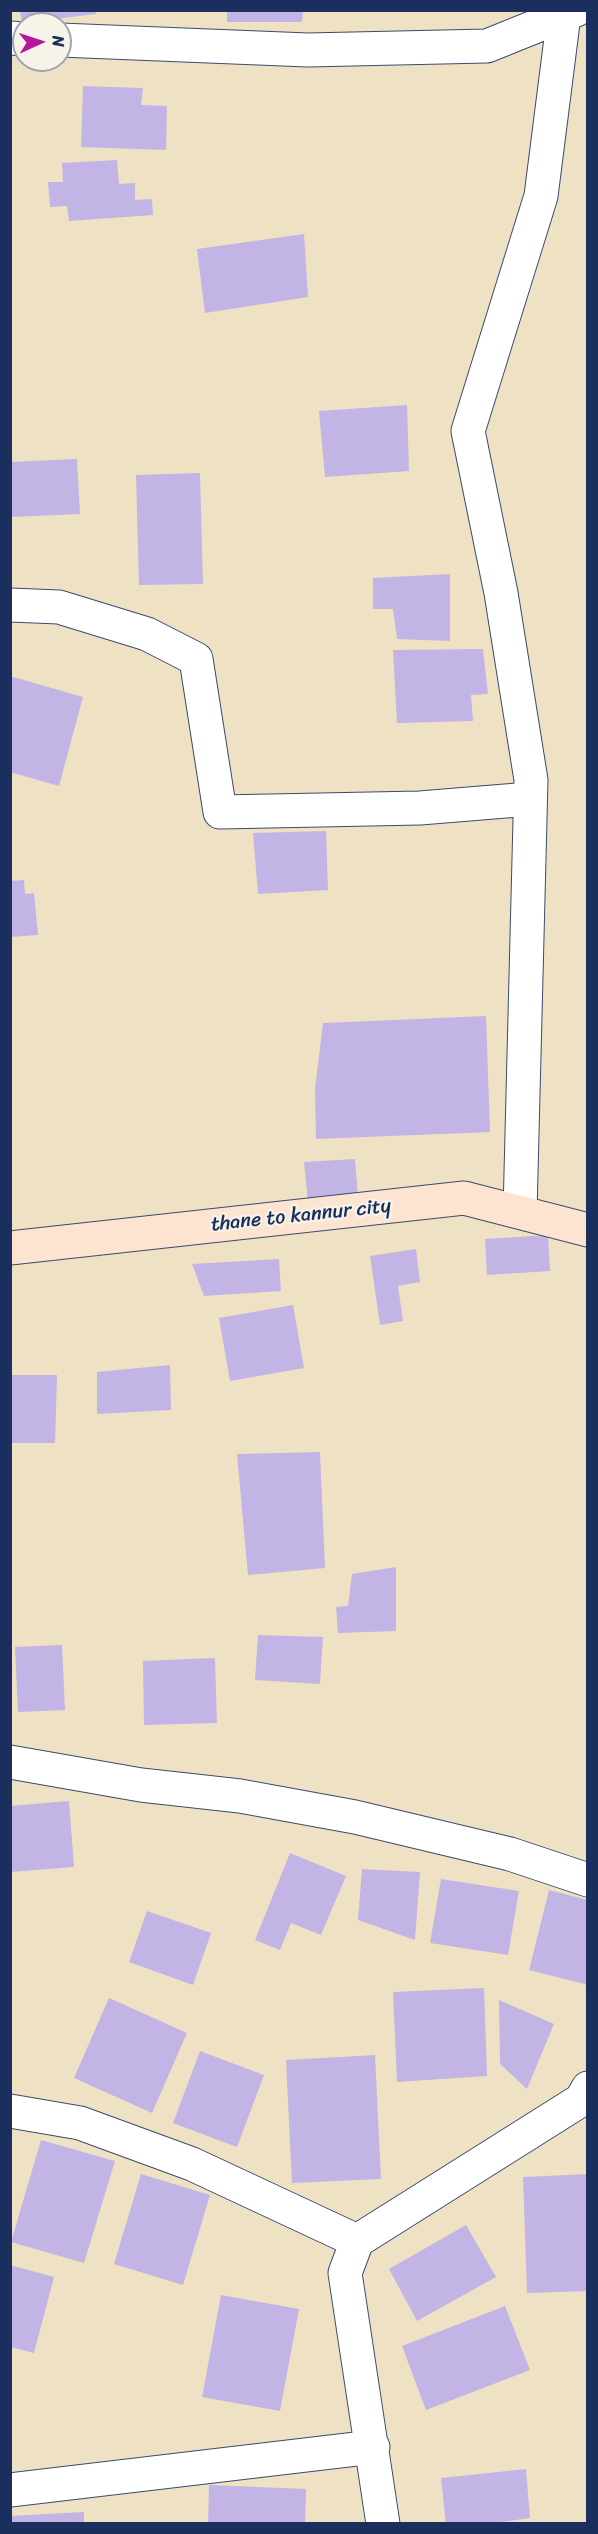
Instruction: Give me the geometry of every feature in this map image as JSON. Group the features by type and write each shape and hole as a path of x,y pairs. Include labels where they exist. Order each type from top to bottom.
{"street":[{"path":"72,40 308,50 487,46 570,13"},
{"path":"520,1212 531,780 501,593 468,431 541,196 570,13"},
{"path":"10,605 59,607 147,634 196,658 220,812 420,808 530,798"},
{"name":"thane to kannur city","path":"10,1248 464,1198 588,1230"},
{"path":"10,1762 141,1785 240,1796 355,1817 510,1854 588,1880"},
{"path":"383,2523 345,2273 357,2241 586,2097"},
{"path":"10,2111 80,2123 181,2160 357,2241"},
{"path":"10,2490 373,2447"}],"building":[{"path":"20,10 96,10 96,14 72,17 72,12 20,12"},
{"path":"227,10 303,10 302,22 227,22"},
{"path":"83,86 143,88 141,105 167,106 166,150 81,147"},
{"path":"117,160 119,184 135,183 135,200 152,199 153,215 69,221 67,206 50,207 48,182 63,182 62,163"},
{"path":"304,234 308,297 205,313 197,249"},
{"path":"407,405 409,471 325,477 319,411"},
{"path":"77,459 80,514 10,517 10,462"},
{"path":"200,473 203,584 139,585 136,475"},
{"path":"450,574 450,641 397,639 393,609 373,609 373,578"},
{"path":"483,649 488,694 471,695 473,721 397,723 393,650"},
{"path":"10,676 83,697 59,786 10,772"},
{"path":"326,831 328,890 258,894 253,833"},
{"path":"24,880 25,894 34,893 38,935 10,937 10,881"},
{"path":"486,1016 490,1132 316,1139 315,1088 323,1023"},
{"path":"355,1159 358,1197 308,1203 304,1162"},
{"path":"548,1235 550,1271 487,1275 485,1239"},
{"path":"416,1249 420,1282 398,1286 403,1321 380,1325 370,1256"},
{"path":"279,1259 281,1291 204,1296 192,1264"},
{"path":"293,1305 304,1368 230,1381 219,1318"},
{"path":"170,1365 171,1410 97,1414 97,1372"},
{"path":"10,1375 57,1375 55,1443 10,1443"},
{"path":"320,1452 325,1568 248,1575 237,1454"},
{"path":"396,1567 396,1631 338,1633 336,1607 348,1606 352,1574"},
{"path":"258,1635 323,1637 320,1684 255,1680"},
{"path":"62,1645 65,1710 18,1712 15,1647"},
{"path":"215,1658 217,1723 144,1725 143,1661"},
{"path":"69,1801 74,1867 10,1872 10,1806"},
{"path":"290,1853 346,1876 321,1935 291,1923 280,1950 255,1940"},
{"path":"362,1869 420,1872 415,1940 358,1920"},
{"path":"441,1879 519,1891 508,1955 430,1943"},
{"path":"549,1890 588,1900 588,1985 529,1970"},
{"path":"147,1911 211,1933 193,1985 129,1962"},
{"path":"484,1988 487,2076 397,2082 393,1992"},
{"path":"109,1998 187,2033 152,2113 74,2078"},
{"path":"499,2000 554,2024 527,2089 500,2064"},
{"path":"200,2051 264,2075 237,2147 173,2123"},
{"path":"375,2055 381,2179 292,2183 286,2060"},
{"path":"41,2140 115,2161 84,2263 11,2242"},
{"path":"141,2174 210,2195 183,2285 114,2264"},
{"path":"588,2174 588,2291 527,2293 523,2177"},
{"path":"466,2225 496,2277 417,2321 389,2269"},
{"path":"10,2265 54,2277 34,2353 10,2347"},
{"path":"221,2295 299,2309 280,2411 202,2397"},
{"path":"505,2306 530,2370 426,2410 402,2346"},
{"path":"526,2469 530,2518 487,2524 446,2524 441,2478"},
{"path":"209,2485 306,2489 305,2524 208,2524"},
{"path":"84,2512 84,2524 10,2524 10,2516"}]}
